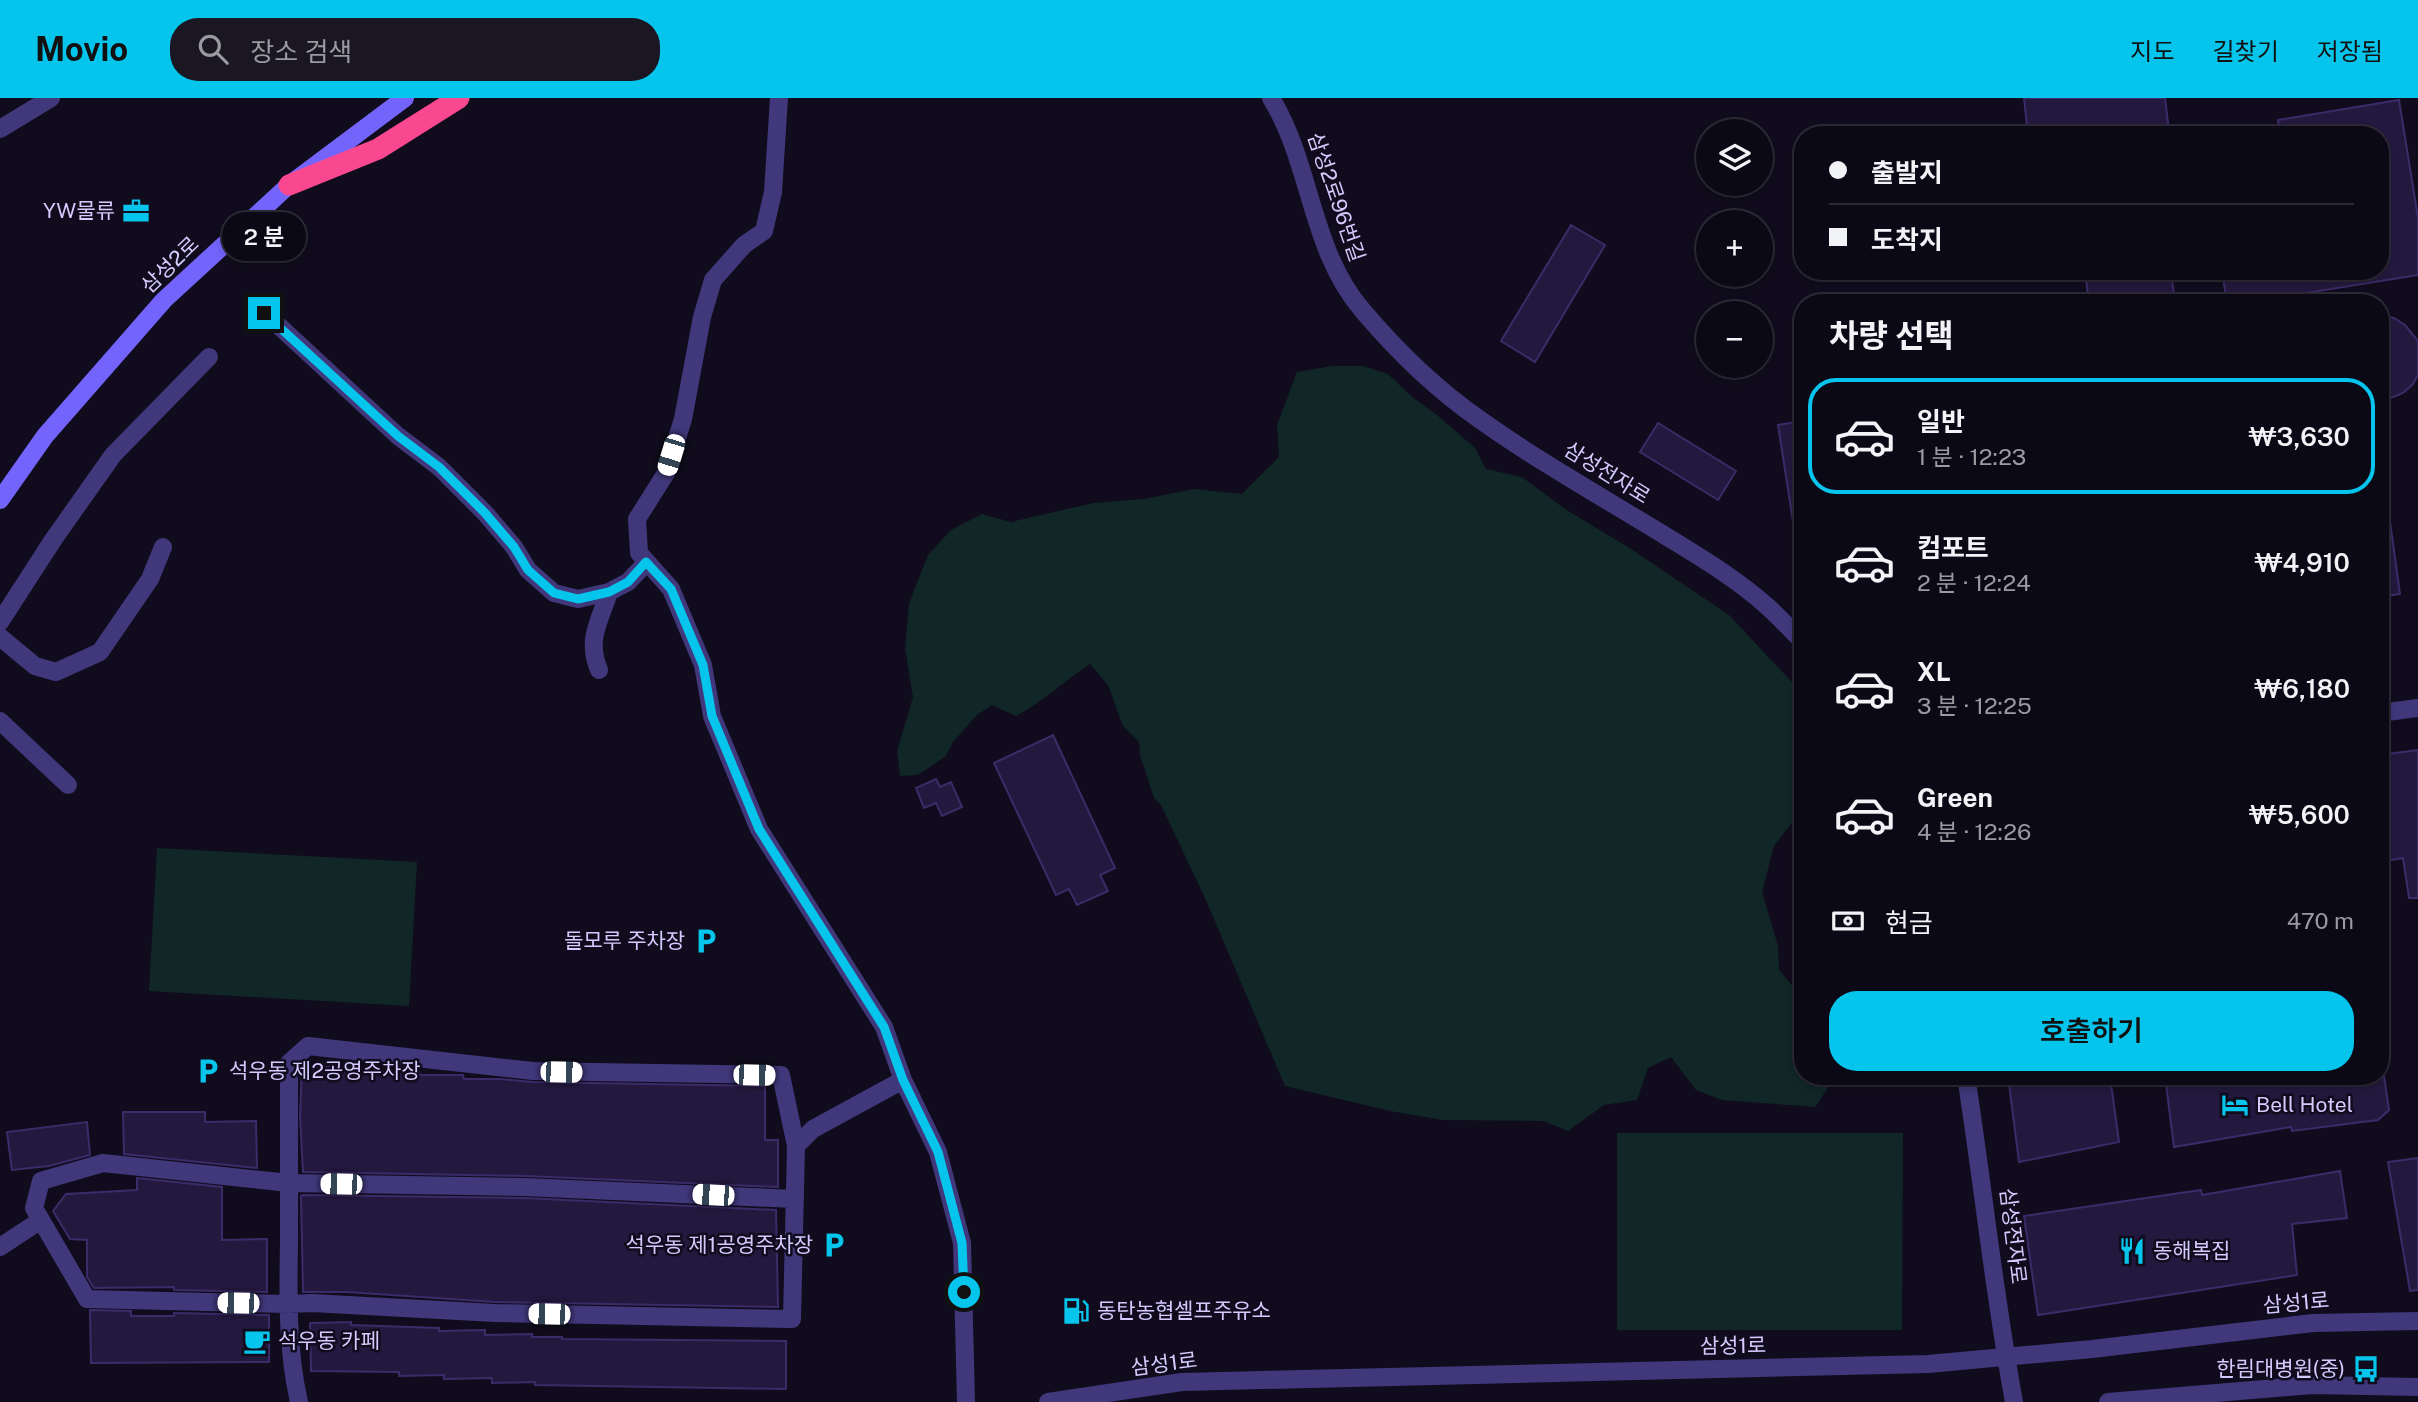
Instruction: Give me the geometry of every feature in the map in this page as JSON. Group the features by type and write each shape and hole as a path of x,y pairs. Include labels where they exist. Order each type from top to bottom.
{"highway":[{"path":"289,186 378,149 459,98"}],"main road":[{"name":"삼성2로","path":"0,500 45,436 164,300 289,186 405,98"}],"street":[{"path":"0,128 51,98"},
{"path":"779,98 773,192 764,231 744,246 713,280 702,317 683,419 666,473 637,519 639,553 671,589 677,602 703,665 712,716 759,829 884,1027 903,1080 938,1152 962,1243 967,1402"},
{"name":"삼성2로96번길","path":"1271,98 1285,121 1294,145 1328,254 1362,310 1390,340"},
{"path":"264,313 398,436 439,467 485,513 514,547 528,570 554,593 578,599 609,592 628,582 646,562"},
{"name":"삼성전자로","path":"1390,340 1410,362 1479,419 1714,566 1768,607 1794,633"},
{"path":"0,622 113,455 209,357"},
{"path":"0,637 35,666 56,672 100,652 150,579 163,547"},
{"path":"599,670 595,661 593,636 609,592"},
{"path":"2389,712 2418,708"},
{"path":"0,721 68,785"},
{"path":"299,1402 288,1304 289,1183 289,1063 309,1046 533,1071 781,1075 796,1146 795,1199 792,1319 495,1313 312,1303 288,1304 87,1299 34,1208 41,1181 103,1163 289,1183 524,1187 795,1199"},
{"path":"796,1146 813,1129 903,1080"},
{"name":"삼성전자로","path":"1967,1085 2005,1357 2014,1402"},
{"path":"0,1247 41,1220"},
{"name":"삼성1로","path":"1048,1402 1182,1382 1928,1364 2313,1322 2418,1321"},
{"path":"2108,1402 2312,1385 2418,1387"}],"green space":[{"path":"1332,366 1363,366 1388,374 1475,448 1486,469 1522,477 1565,509 1631,549 1729,615 1794,684 1794,820 1774,846 1762,892 1778,946 1779,970 1794,988 1794,1085 1830,1085 1815,1107 1722,1100 1696,1090 1671,1057 1648,1068 1637,1100 1604,1105 1568,1131 1543,1121 1442,1120 1390,1111 1285,1086 1205,898 1161,805 1154,798 1140,755 1139,742 1123,726 1108,685 1090,664 1016,716 992,705 977,715 953,742 946,756 918,775 900,776 897,751 913,697 905,648 909,604 928,555 951,530 982,514 1011,522 1093,503 1144,499 1194,489 1242,494 1279,457 1277,425 1297,372"},
{"path":"157,848 417,862 409,1006 149,991"},
{"path":"1617,1133 1903,1133 1902,1330 1617,1330"}],"building":[{"path":"2024,98 2165,98 2168,126 2027,126"},
{"path":"2399,100 2418,218 2418,275 2389,280 2389,126 2279,126 2278,120"},
{"path":"1571,225 1605,245 1535,362 1501,341"},
{"path":"2086,280 2172,280 2174,294 2088,294"},
{"path":"2223,280 2387,280 2300,294 2226,294"},
{"path":"2389,317 2405,325 2418,341 2418,375 2403,393 2391,398"},
{"path":"1794,422 1794,528 1778,425"},
{"path":"1658,423 1736,471 1718,500 1640,452"},
{"path":"2389,514 2400,594 2389,596"},
{"path":"1053,735 1115,868 1100,875 1108,891 1077,905 1069,889 1056,895 994,763"},
{"path":"2418,750 2418,898 2409,898 2403,858 2389,860 2389,754"},
{"path":"936,779 940,787 951,782 962,807 942,816 936,803 924,808 916,788"},
{"path":"302,1067 330,1067 330,1070 375,1069 375,1072 419,1072 419,1075 463,1075 464,1079 533,1082 765,1086 765,1140 778,1140 778,1187 525,1176 303,1172 300,1115"},
{"path":"2009,1085 2111,1085 2119,1142 2019,1162"},
{"path":"2166,1085 2385,1085 2389,1110 2378,1120 2292,1131 2291,1127 2174,1147"},
{"path":"123,1112 205,1112 205,1122 256,1121 257,1168 124,1154"},
{"path":"87,1122 90,1155 49,1166 12,1170 7,1132"},
{"path":"2418,1158 2418,1290 2410,1291 2388,1162"},
{"path":"2340,1171 2347,1218 2292,1224 2297,1275 2038,1315 2024,1216 2201,1190 2202,1195"},
{"path":"137,1178 222,1187 222,1240 267,1239 267,1292 174,1290 174,1287 94,1288 87,1277 87,1240 70,1239 53,1211 66,1194 137,1190"},
{"path":"303,1195 524,1198 776,1210 778,1307 495,1302 347,1292 303,1292"},
{"path":"90,1310 131,1311 131,1316 174,1316 174,1313 269,1315 269,1362 91,1363"},
{"path":"351,1322 351,1325 439,1328 439,1331 485,1330 485,1335 532,1334 532,1337 562,1339 786,1341 786,1389 535,1385 535,1382 492,1383 492,1378 399,1376 399,1372 311,1371 310,1323"}],"place":[{"name":"YW물류","path":"136,211"},
{"name":"돌모루 주차장","path":"706,941"},
{"name":"석우동 제2공영주차장","path":"208,1071"},
{"name":"Bell Hotel","path":"2235,1105"},
{"name":"석우동 제1공영주차장","path":"834,1245"},
{"name":"동해복집","path":"2132,1251"},
{"name":"동탄농협셀프주유소","path":"1076,1311"},
{"name":"석우동 카페","path":"257,1341"},
{"name":"한림대병원(중)","path":"2366,1369"}],"route":[{"path":"264,313 398,436 439,467 485,513 514,547 528,570 554,593 578,599 609,592 628,582 646,562 671,589 703,665 712,716 759,829 884,1027 903,1080 938,1152 962,1243 964,1292"}]}
